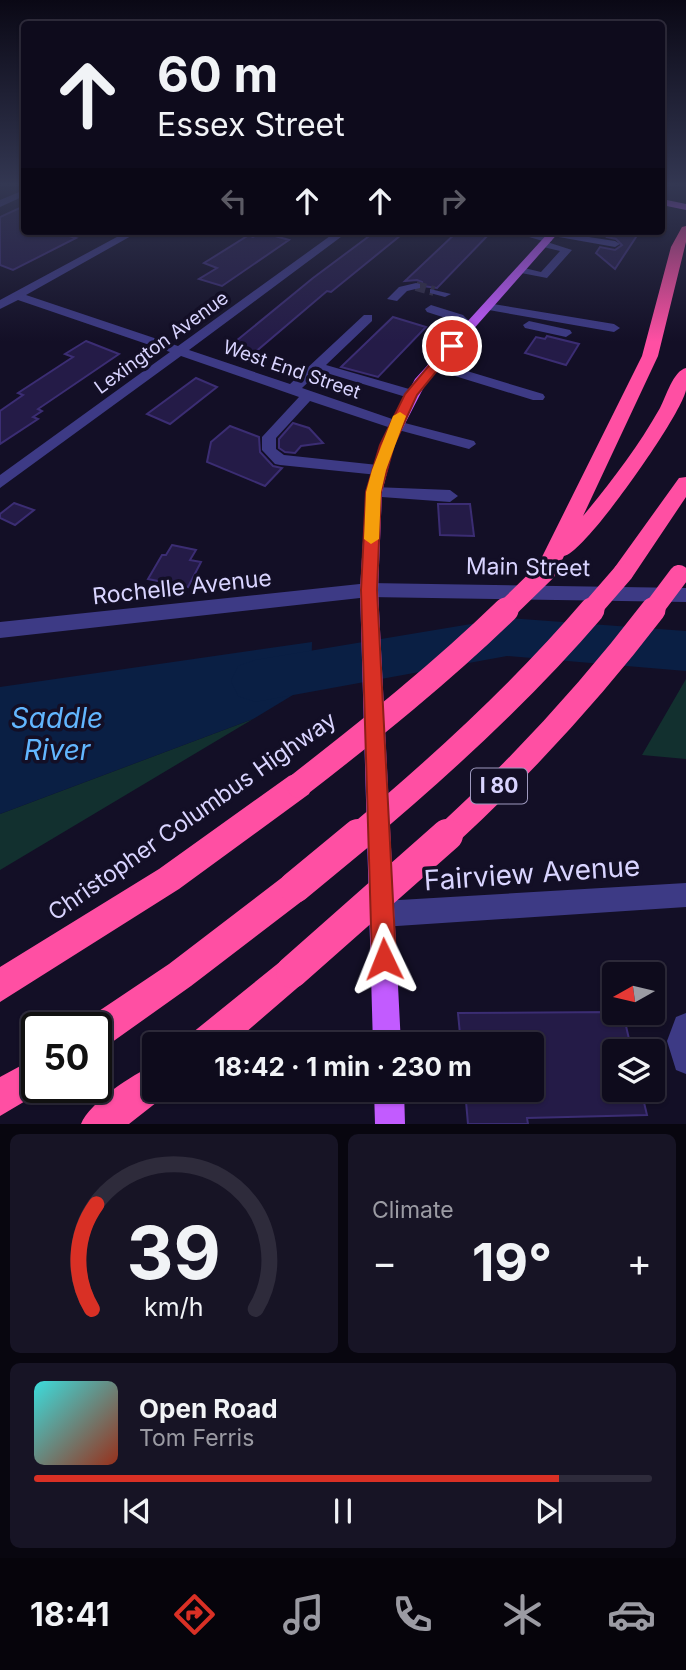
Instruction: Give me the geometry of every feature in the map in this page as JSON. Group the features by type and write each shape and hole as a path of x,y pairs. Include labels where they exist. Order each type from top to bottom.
{"highway":[{"path":"546,571 650,356 677,247 683,236"},
{"name":"Christopher Columbus Highway","path":"0,986 169,879 299,785 390,714 465,650 546,571 612,492 643,450 686,373"},
{"name":"I 80","path":"112,1023 180,975 295,887 394,807 470,739 540,668 623,573 686,483"},
{"name":"I 80","path":"220,1032 380,898 519,767 684,578"},
{"path":"0,1098 21,1084"},
{"path":"99,1124 142,1092"}],"main road":[{"path":"387,1032 369,590 374,492 379,470 411,394 550,237"},
{"path":"389,1102 390,1124"}],"street":[{"path":"0,305 125,236"},
{"name":"Lexington Avenue","path":"0,483 337,236"},
{"path":"550,237 615,244"},
{"path":"520,270 543,276 567,250 550,237"},
{"path":"393,299 402,289 416,286"},
{"name":"West End Street","path":"17,296 396,425 469,444"},
{"path":"431,309 459,318 469,327"},
{"path":"484,310 614,328"},
{"path":"484,310 566,333"},
{"path":"368,318 317,366 269,438 269,450 280,460 379,470"},
{"path":"434,365 538,397"},
{"path":"317,366 411,394"},
{"path":"374,492 450,496"},
{"name":"Main Street","path":"369,590 684,578"},
{"name":"Rochelle Avenue","path":"0,630 369,590"},
{"name":"Fairview Avenue","path":"382,914 686,895"},
{"path":"686,1027 681,1041 686,1060"}],"green space":[{"path":"686,679 686,759 642,755"},
{"path":"253,719 0,870 0,814"}],"water":[{"name":"Saddle River","path":"312,642 311,684 253,719 0,814 0,687"}],"building":[{"path":"0,236 76,238 13,270 0,265"},
{"path":"247,236 277,236 289,240 222,286 199,279 217,268 204,263"},
{"path":"369,236 399,236 331,292 327,291 253,354 230,346"},
{"path":"452,236 487,236 437,288 423,286 422,282 417,280 405,281"},
{"path":"636,236 615,269 596,253 600,247 615,250 622,245 616,239 607,237"},
{"path":"393,317 426,327 378,377 341,367"},
{"path":"547,336 579,344 566,365 525,353 536,337 545,339"},
{"path":"86,341 119,354 38,409 42,411 33,417 38,419 0,444 0,411 23,395 18,393 73,357 65,354"},
{"path":"196,378 217,387 170,424 147,414"},
{"path":"293,423 309,428 323,443 301,446 295,453 279,448 279,439"},
{"path":"230,426 259,437 260,452 273,466 282,468 265,486 207,462 211,442"},
{"path":"14,503 34,510 15,525 0,518 0,514"},
{"path":"438,504 470,504 474,536 440,535"},
{"path":"172,545 196,550 190,560 201,562 188,587 148,579 162,555 166,555"},
{"path":"602,1012 602,1026 626,1026 629,1039 602,1039 602,1102 644,1102 647,1115 527,1118 528,1124 468,1124 466,1102 544,1102 544,1032 460,1032 458,1013"}],"waterway":[{"name":"Saddle River","path":"255,681 507,637 686,651"}],"tunnel":[{"path":"416,286 434,291"}],"slow traffic":[{"path":"371,539 374,492 379,470 400,416"}],"route":[{"path":"384,959 369,590 374,492 387,445 411,394 452,346"}]}
